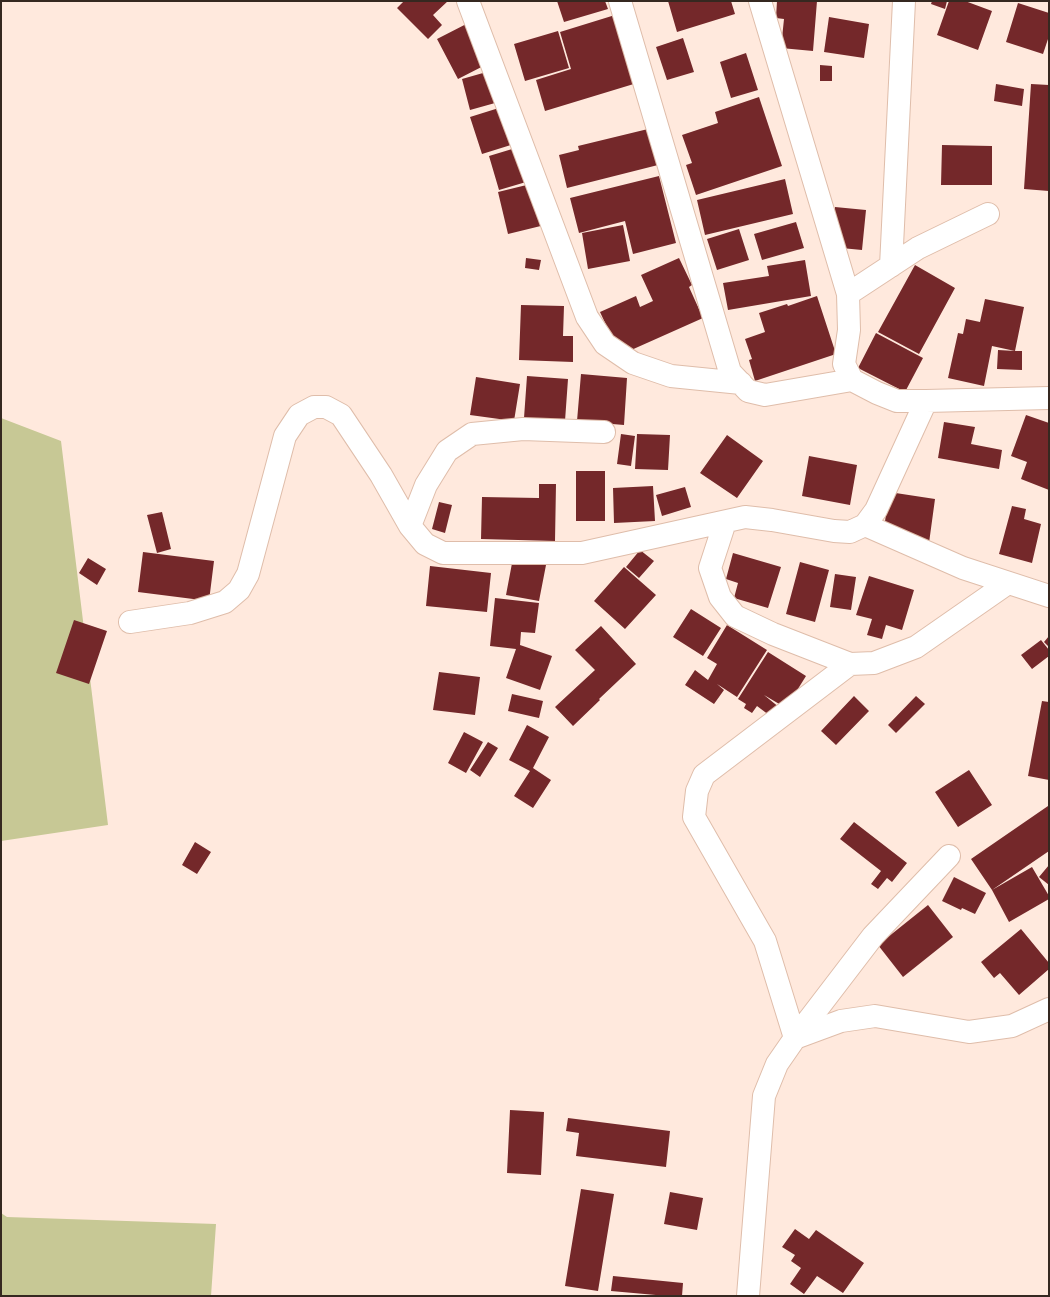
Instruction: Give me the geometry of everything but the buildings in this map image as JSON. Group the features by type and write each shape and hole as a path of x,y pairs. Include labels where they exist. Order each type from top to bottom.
{"street":[{"path":"468,1 587,317 605,344 633,363 671,376 741,383"},
{"path":"620,1 730,372 748,391 765,395 852,380"},
{"path":"760,1 848,294 849,330 844,364 852,380 877,393 897,400 926,401 1049,398"},
{"path":"891,266 904,1"},
{"path":"848,294 918,248 988,214"},
{"path":"130,622 190,613 225,602 239,590 248,574 285,436 299,415 314,407 326,407 341,415 381,475 410,526 425,544 443,553 582,554 745,517 772,520 834,531 850,532 865,525 876,510 926,401"},
{"path":"410,526 426,485 446,451 472,434 523,429 604,432"},
{"path":"725,522 710,568 720,597 736,616 773,634 850,664 874,663 916,647 1008,583"},
{"path":"865,525 963,568 1049,596"},
{"path":"795,1038 765,941 694,817 697,791 704,775 850,664"},
{"path":"748,1296 764,1096 777,1064 873,936 950,856"},
{"path":"795,1038 841,1021 875,1016 969,1032 1012,1026 1049,1009"}],"green space":[{"path":"1,418 61,441 108,825 1,841"},
{"path":"1,1213 7,1217 216,1224 211,1296 1,1296"}]}
